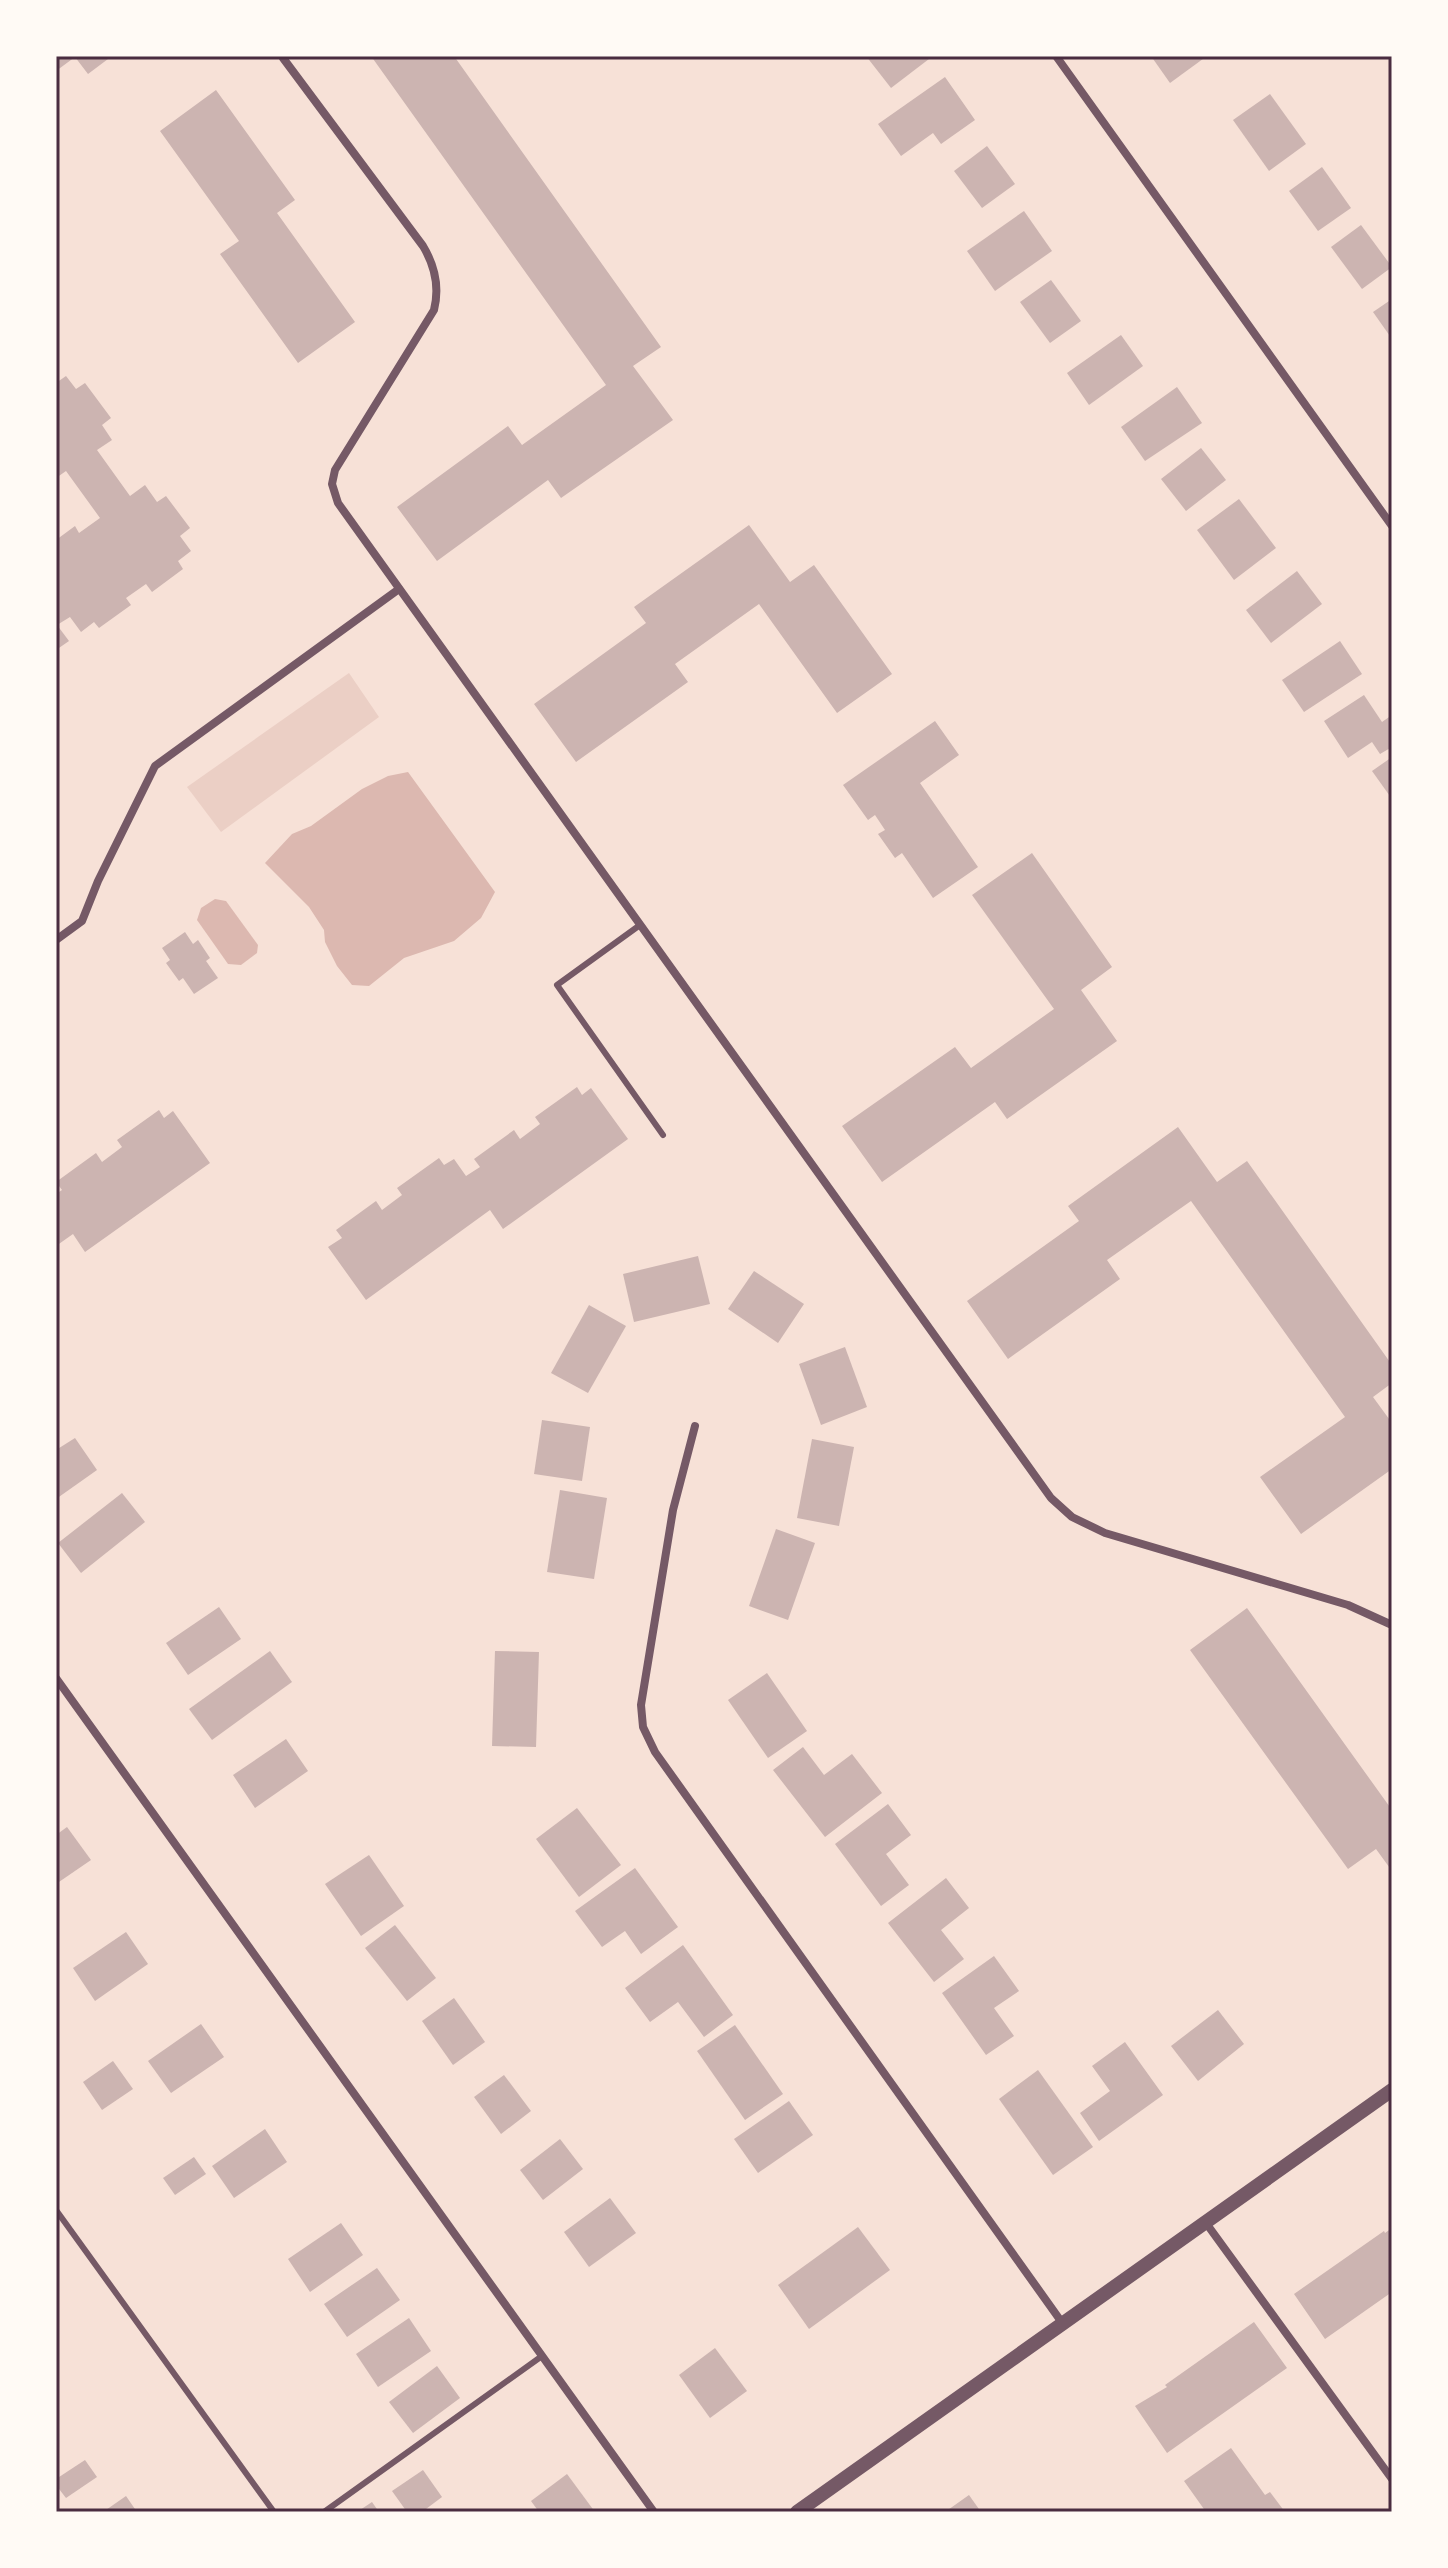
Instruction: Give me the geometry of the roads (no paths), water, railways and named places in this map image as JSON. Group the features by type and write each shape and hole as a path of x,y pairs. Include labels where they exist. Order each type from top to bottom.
{"street":[{"path":"1056,56 1392,526"},
{"path":"283,57 423,246 435,273 437,296 434,310 339,461 332,484 338,503 1039,1483 1058,1504 1072,1517 1105,1533 1348,1605 1392,1625"},
{"path":"56,940 82,921 98,881 155,766 399,589"},
{"path":"695,1426 673,1510 641,1705 643,1727 655,1752 1063,2324"},
{"path":"56,1678 654,2512"},
{"path":"797,2512 1392,2090"},
{"path":"1206,2223 1392,2479"}],"lane":[{"path":"640,925 557,985 663,1135"},
{"path":"56,2210 274,2512"},
{"path":"324,2512 542,2356"}]}
